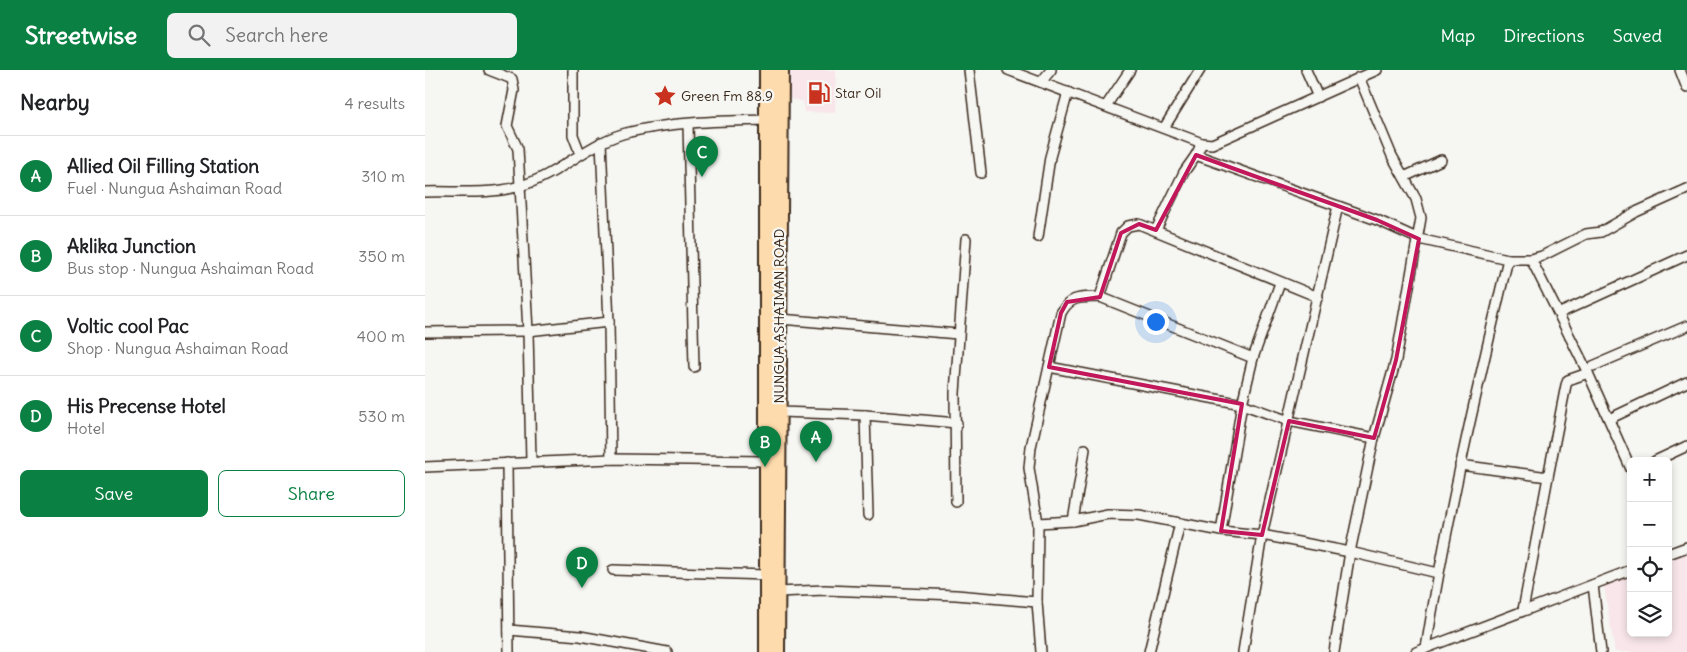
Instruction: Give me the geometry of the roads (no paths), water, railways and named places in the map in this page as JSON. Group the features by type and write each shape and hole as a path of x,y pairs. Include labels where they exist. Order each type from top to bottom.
{"main road":[{"name":"NUNGUA ASHAIMAN ROAD","path":"767,70 775,120 779,219 780,412 777,652"},
{"name":"NUNGUA ASHAIMAN ROAD","path":"767,652 765,461 775,120 781,70"}],"street":[{"path":"489,70 509,77 513,82 514,90 507,126 518,149 528,332 531,461"},
{"path":"573,70 573,135 581,153"},
{"path":"969,70 981,173"},
{"path":"1008,70 1202,143 1212,144 1377,70"},
{"path":"1041,82 1051,70"},
{"path":"1106,106 1130,70"},
{"path":"1163,128 1200,70"},
{"path":"1306,70 1317,97"},
{"path":"1680,70 1687,88"},
{"path":"1334,652 1351,552 1374,438 1395,360 1419,239 1421,218 1416,200 1392,156 1359,77"},
{"path":"1038,237 1050,157 1068,92"},
{"path":"425,192 484,191 520,186 540,178 601,142 629,132 688,124 775,120"},
{"path":"688,124 694,367"},
{"path":"601,142 609,322 611,459"},
{"path":"1156,230 1187,166 1202,143"},
{"path":"1195,155 1377,220 1419,239 1508,259 1531,259 1542,256 1586,234 1601,232 1636,212 1687,189"},
{"path":"1404,177 1441,160"},
{"path":"1243,652 1263,535 1338,206"},
{"path":"1100,297 1121,234 1128,226 1139,224 1318,298"},
{"path":"956,502 957,423 955,393 966,239"},
{"path":"1560,313 1687,255"},
{"path":"1425,648 1460,465 1508,259"},
{"path":"1531,259 1591,370 1627,460"},
{"path":"1221,531 1242,404 1253,358 1280,283"},
{"path":"1041,652 1037,602 1038,523 1029,468 1031,447 1061,314 1067,302 1079,298 1100,297 1253,358"},
{"path":"779,319 958,334"},
{"path":"425,332 528,332 609,322"},
{"path":"1523,610 1568,380 1687,326"},
{"path":"1049,367 1242,404 1289,421 1374,438"},
{"path":"1609,418 1687,382"},
{"path":"780,412 865,414 957,423"},
{"path":"865,414 868,515"},
{"path":"1664,457 1687,446"},
{"path":"1073,521 1085,450"},
{"path":"425,467 611,459 765,461"},
{"path":"507,463 509,652"},
{"path":"1460,465 1548,477"},
{"path":"1038,523 1073,521 1108,514 1139,516 1221,531 1263,535 1351,552 1438,573"},
{"path":"1149,652 1179,523"},
{"path":"1672,552 1687,546"},
{"path":"613,570 766,575"},
{"path":"1416,652 1627,572"},
{"path":"1593,585 1601,652"},
{"path":"777,592 825,590 939,594 1037,602"},
{"path":"509,630 579,636 667,652"}],"place":[{"name":"Star Oil","path":"819,93"},
{"name":"Green Fm 88.9","path":"665,96"},
{"name":"Voltic cool Pac","path":"702,177"},
{"name":"Allied Oil Filling Station","path":"816,462"},
{"name":"Aklika Junction","path":"765,467"},
{"name":"His Precense Hotel","path":"582,588"}]}
